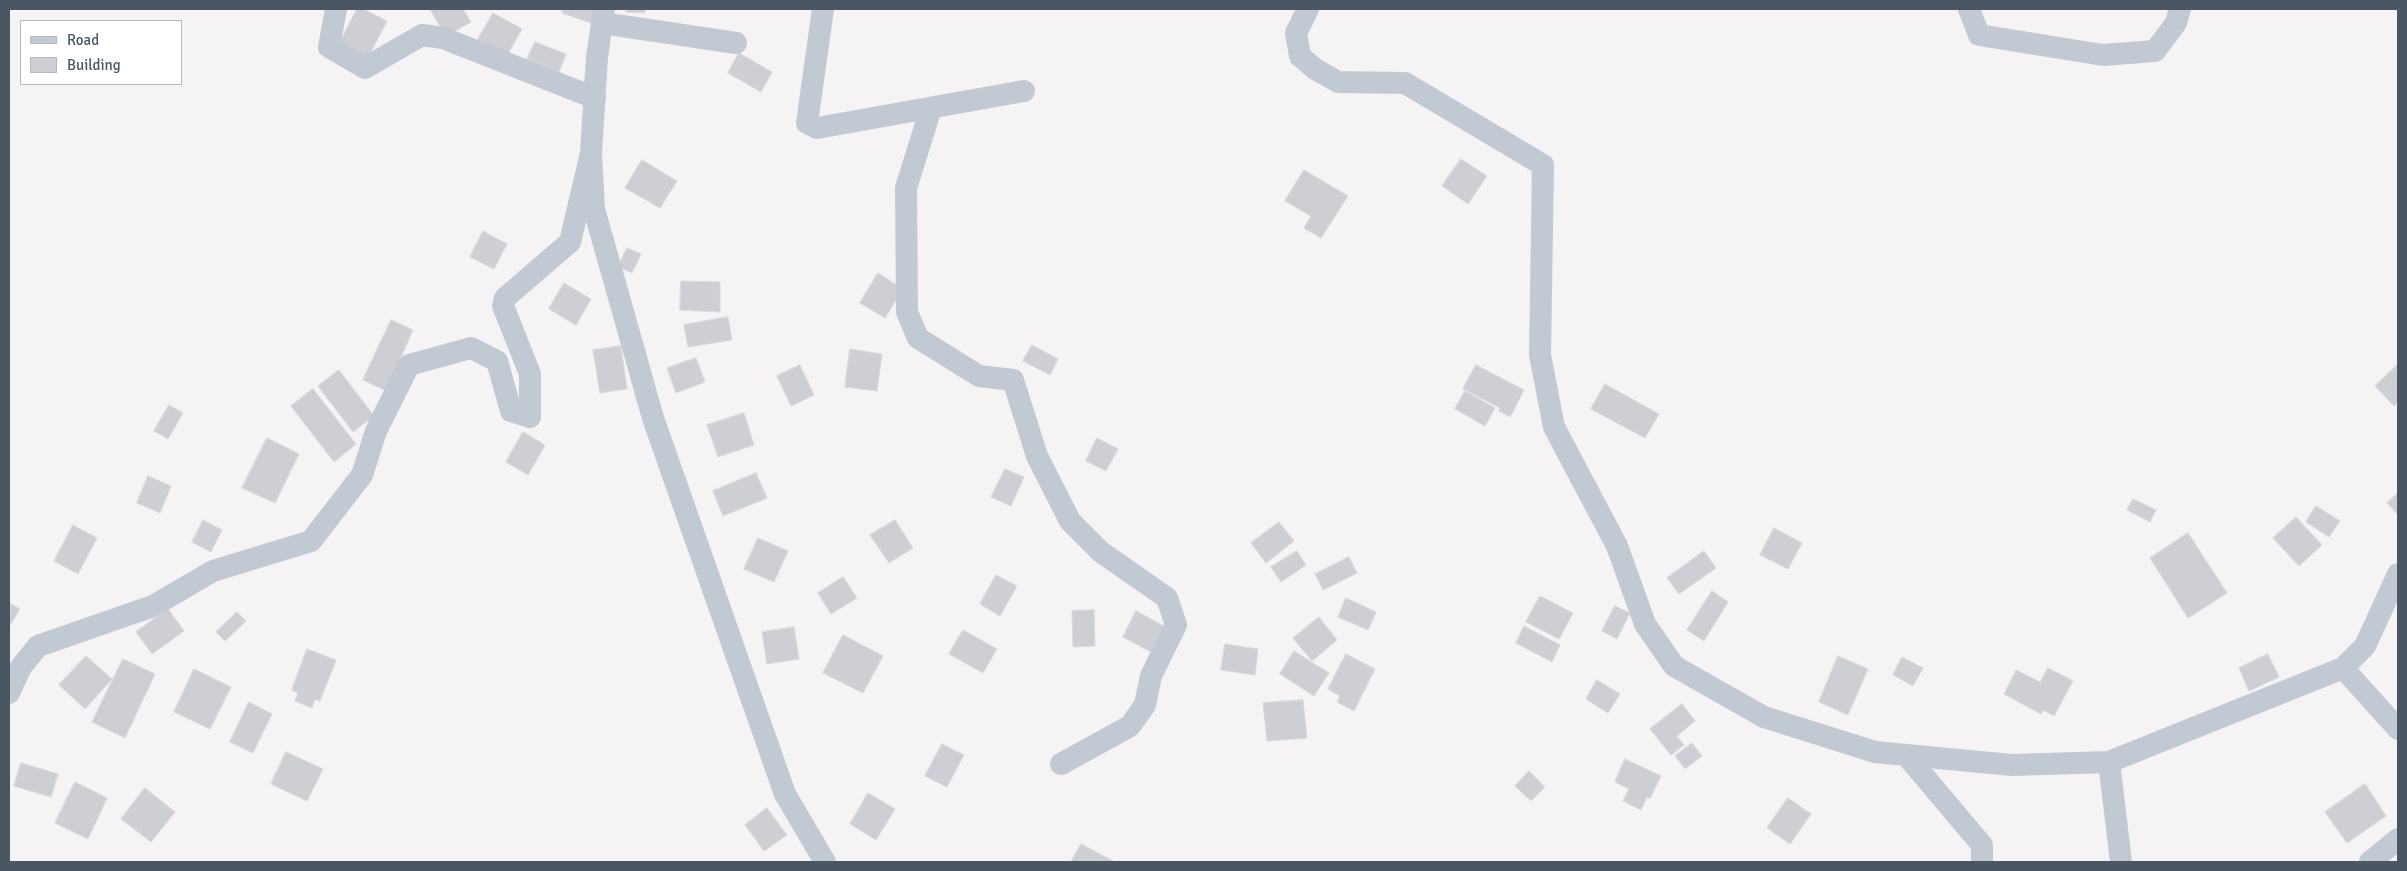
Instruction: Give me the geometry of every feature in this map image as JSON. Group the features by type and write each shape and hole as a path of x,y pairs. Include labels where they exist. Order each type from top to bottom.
{"street":[{"path":"336,9 330,47 365,68 422,35 443,38 595,98"},
{"path":"823,9 808,123 817,128 1024,91"},
{"path":"1308,9 1296,33 1300,56 1315,70 1338,82 1405,83 1544,165 1540,355 1554,427 1617,546 1644,624 1674,666 1764,717 1875,752 2012,765 2109,762 2343,668 2364,646 2398,574"},
{"path":"1969,9 1979,35 2103,54 2155,51 2176,23 2180,9"},
{"path":"736,43 602,16 591,153 594,209 653,418 785,794 825,862"},
{"path":"931,108 906,188 907,312 918,338 979,376 1014,380 1037,456 1070,521 1101,552 1168,598 1176,625 1151,676 1145,706 1130,726 1061,764"},
{"path":"9,694 21,667 38,646 153,606 213,572 311,541 362,475 376,431 409,365 471,348 497,361 511,411 530,417 530,374 503,306 505,298 570,242 591,153"},
{"path":"2343,668 2398,729"},
{"path":"1906,755 1982,845 1982,862"},
{"path":"2109,762 2121,862"},
{"path":"2370,862 2398,839"}],"building":[{"path":"357,9 363,9 387,21 368,58 339,44"},
{"path":"430,9 463,9 471,22 446,36"},
{"path":"563,9 600,9 594,24 562,13"},
{"path":"627,9 645,9 645,13 626,12"},
{"path":"493,13 522,29 505,59 476,43"},
{"path":"535,42 566,54 559,72 527,59"},
{"path":"739,53 772,72 761,92 728,73"},
{"path":"1461,159 1487,176 1468,204 1442,186"},
{"path":"642,160 677,181 660,208 625,188"},
{"path":"1304,170 1348,196 1321,238 1304,228 1311,216 1285,201"},
{"path":"483,231 507,244 494,269 470,257"},
{"path":"627,248 641,254 632,273 618,267"},
{"path":"878,273 903,289 885,318 860,303"},
{"path":"681,281 720,282 720,312 680,310"},
{"path":"564,283 591,299 576,325 549,309"},
{"path":"728,317 732,340 688,347 684,325"},
{"path":"391,320 413,330 386,391 363,380"},
{"path":"1032,345 1058,359 1050,375 1023,361"},
{"path":"621,346 627,389 600,393 593,350"},
{"path":"850,349 882,354 877,391 845,387"},
{"path":"696,358 705,382 676,393 667,368"},
{"path":"2398,364 2398,402 2394,406 2375,386"},
{"path":"800,365 814,395 791,406 777,376"},
{"path":"1476,365 1524,390 1510,417 1499,411 1500,408 1463,389"},
{"path":"339,370 374,416 353,432 318,386"},
{"path":"1605,384 1659,414 1645,438 1591,409"},
{"path":"313,389 356,444 334,462 291,406"},
{"path":"1465,391 1495,408 1485,426 1455,409"},
{"path":"169,405 183,413 168,439 154,431"},
{"path":"744,413 754,445 718,457 707,425"},
{"path":"523,432 545,445 528,475 506,462"},
{"path":"267,438 299,454 275,503 242,488"},
{"path":"1097,438 1118,449 1106,471 1086,461"},
{"path":"1005,469 1024,477 1011,506 991,497"},
{"path":"756,473 767,498 723,516 713,491"},
{"path":"148,476 171,486 160,513 137,503"},
{"path":"2398,493 2398,515 2387,503"},
{"path":"2133,499 2156,510 2150,522 2127,510"},
{"path":"2316,506 2340,521 2329,537 2306,522"},
{"path":"2296,517 2322,545 2299,566 2273,538"},
{"path":"203,520 222,530 211,552 192,542"},
{"path":"895,520 913,548 889,563 870,535"},
{"path":"1279,522 1294,541 1266,563 1251,543"},
{"path":"73,525 97,538 78,574 54,561"},
{"path":"1774,528 1802,543 1788,569 1760,555"},
{"path":"2188,533 2227,593 2188,618 2150,558"},
{"path":"758,538 788,551 774,582 744,569"},
{"path":"1297,551 1306,565 1281,582 1271,567"},
{"path":"1704,551 1716,568 1679,594 1667,578"},
{"path":"1349,557 1357,573 1323,590 1315,574"},
{"path":"996,575 1017,586 1000,616 980,604"},
{"path":"843,577 857,598 831,614 818,593"},
{"path":"1712,591 1728,602 1704,641 1687,630"},
{"path":"1540,596 1573,613 1559,639 1526,622"},
{"path":"1346,598 1376,612 1368,630 1338,617"},
{"path":"9,603 20,609 9,627"},
{"path":"1615,606 1630,613 1617,639 1602,631"},
{"path":"168,609 184,631 152,654 136,632"},
{"path":"1094,610 1095,646 1073,647 1072,611"},
{"path":"1136,611 1164,626 1151,652 1123,637"},
{"path":"237,612 246,621 225,641 216,632"},
{"path":"1319,617 1337,640 1312,661 1293,638"},
{"path":"1524,626 1560,645 1552,662 1516,643"},
{"path":"794,627 799,659 767,664 762,632"},
{"path":"963,630 997,649 983,673 949,654"},
{"path":"843,635 883,656 863,693 823,673"},
{"path":"1225,644 1258,649 1255,675 1221,670"},
{"path":"307,649 336,660 320,701 315,699 312,708 295,701 298,693 292,690"},
{"path":"1294,651 1329,673 1314,696 1280,674"},
{"path":"1346,654 1375,669 1354,711 1337,702 1340,696 1328,689"},
{"path":"2268,654 2279,677 2249,691 2239,668"},
{"path":"86,656 112,679 85,709 59,685"},
{"path":"1838,656 1868,669 1848,715 1819,702"},
{"path":"1902,657 1923,668 1913,686 1893,675"},
{"path":"123,659 155,674 125,738 92,722"},
{"path":"2048,668 2073,681 2054,716 2043,710 2041,714 2004,694 2016,670 2040,682"},
{"path":"194,669 231,687 210,729 174,712"},
{"path":"1597,680 1620,694 1608,713 1586,699"},
{"path":"1303,700 1307,738 1267,741 1263,703"},
{"path":"249,702 272,714 253,753 230,742"},
{"path":"1682,704 1695,721 1677,736 1684,745 1671,755 1650,729"},
{"path":"1692,743 1702,756 1685,769 1675,756"},
{"path":"942,744 964,755 947,787 925,776"},
{"path":"286,752 323,769 307,801 271,784"},
{"path":"1625,759 1661,776 1650,799 1647,797 1641,810 1623,801 1629,789 1615,782"},
{"path":"21,763 58,774 51,797 14,786"},
{"path":"1529,771 1545,787 1531,801 1515,786"},
{"path":"75,782 107,798 88,839 55,823"},
{"path":"2365,784 2386,816 2347,843 2325,812"},
{"path":"145,788 175,812 151,842 121,819"},
{"path":"868,793 895,809 876,840 850,824"},
{"path":"1788,798 1811,814 1790,844 1767,828"},
{"path":"767,808 787,835 764,851 745,825"},
{"path":"1081,844 1115,862 1071,862"}]}
